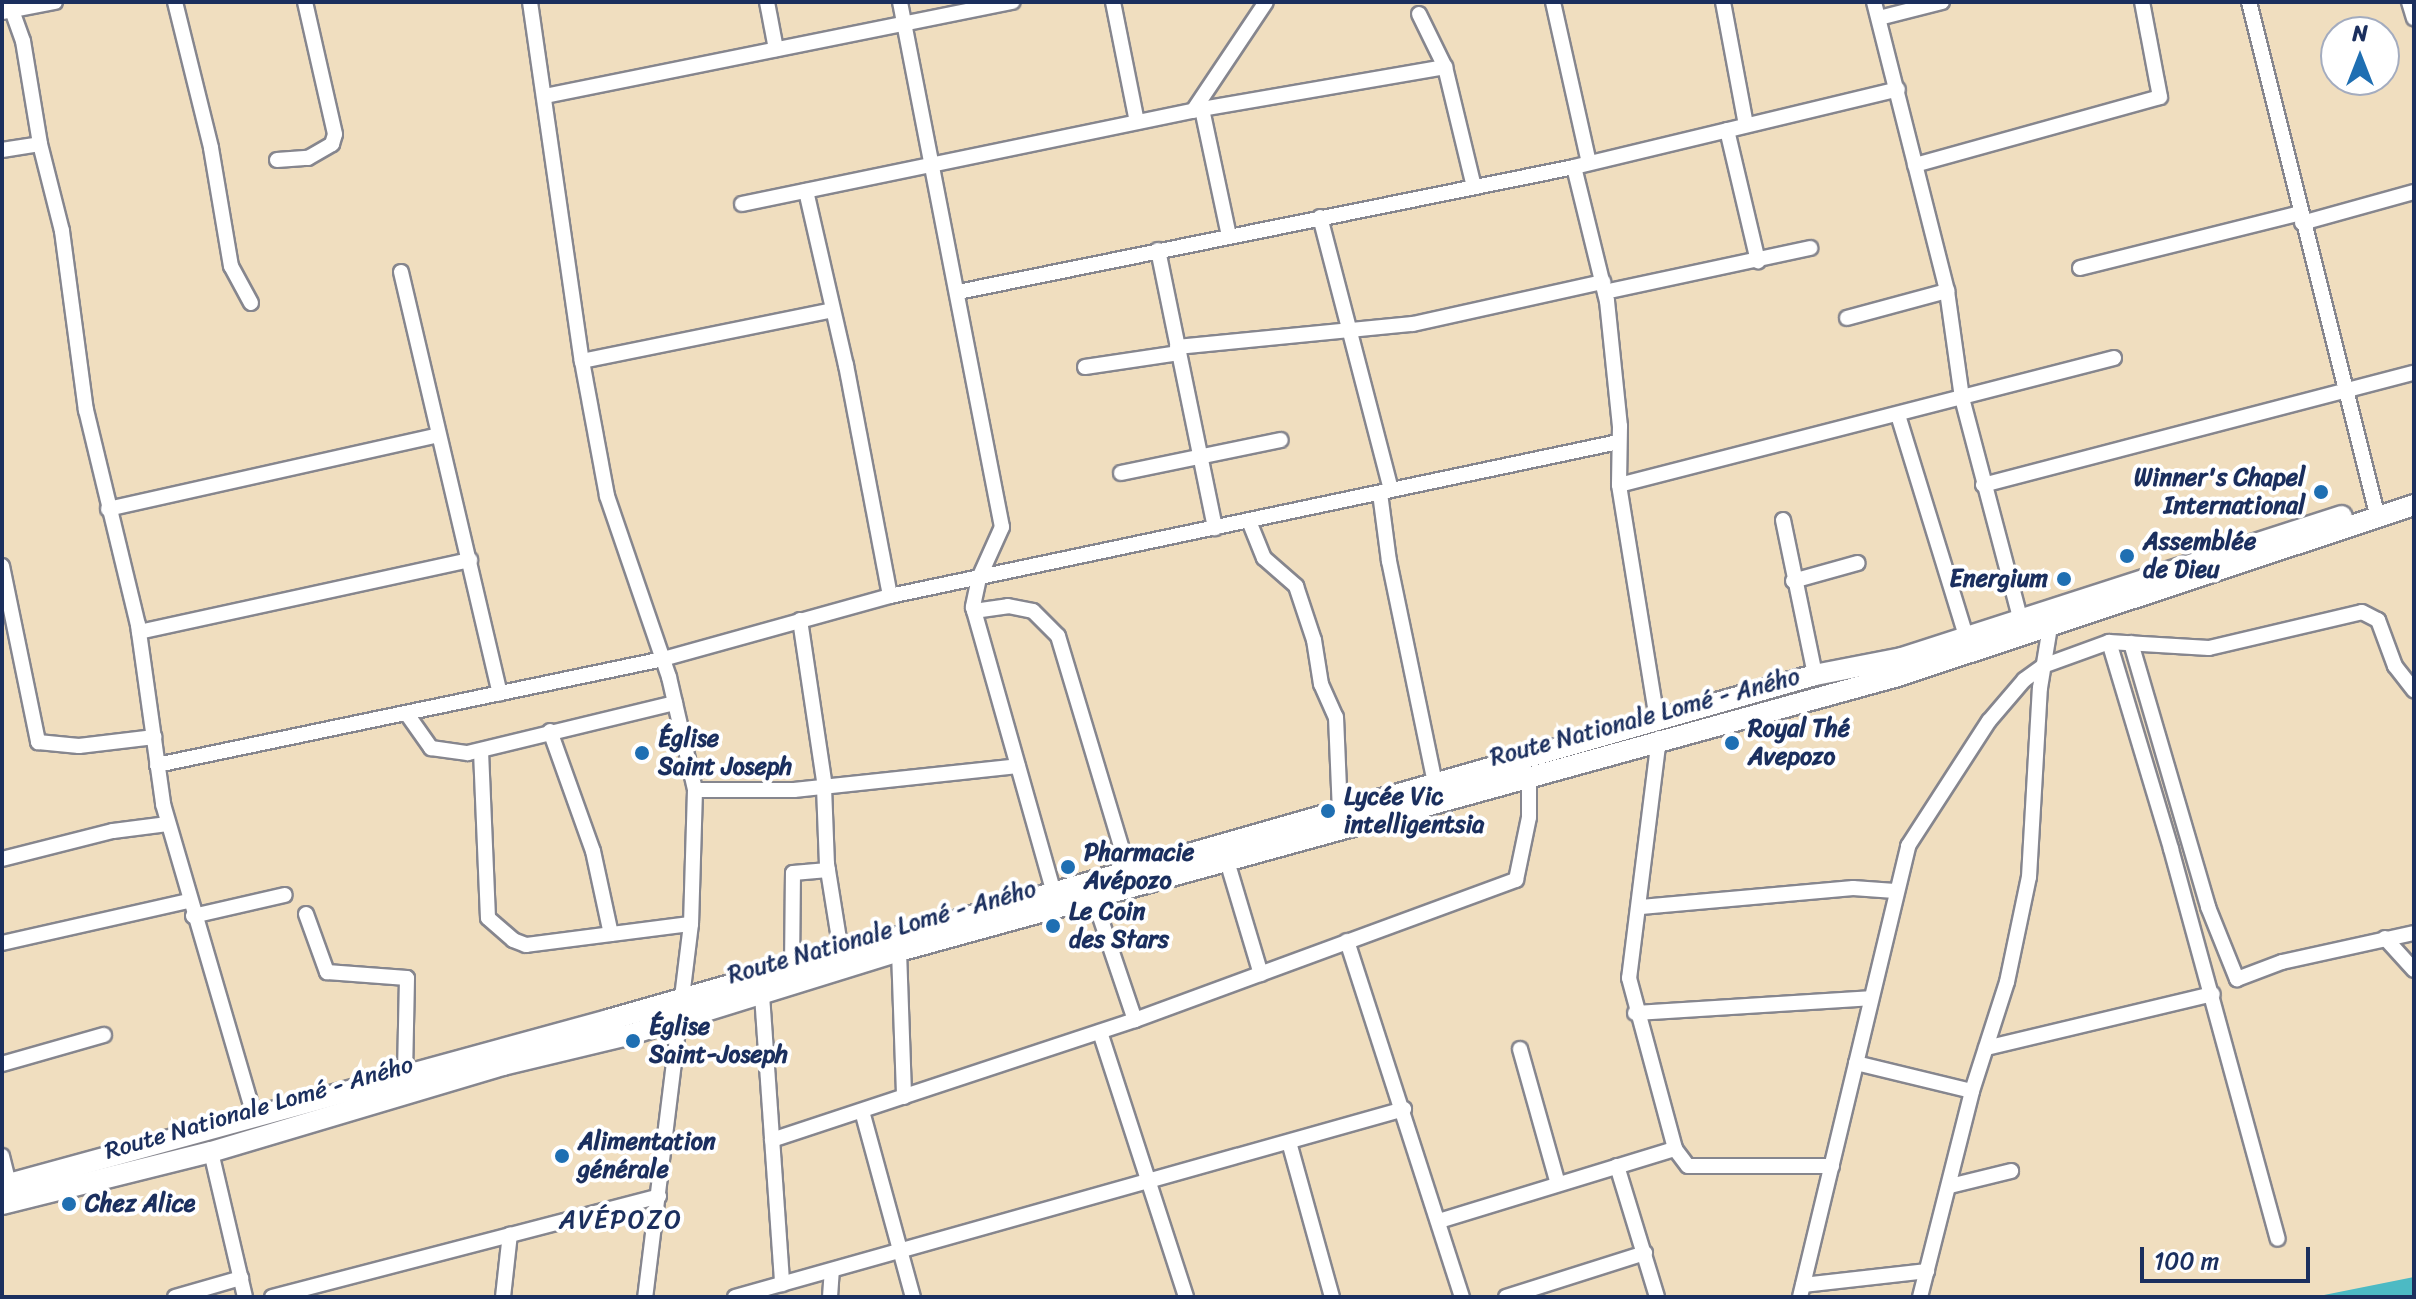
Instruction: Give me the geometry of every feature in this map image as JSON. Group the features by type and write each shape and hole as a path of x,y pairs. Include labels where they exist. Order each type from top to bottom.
{"highway":[{"path":"2050,618 2075,620 2375,512 2414,492"},
{"path":"2050,618 2375,512 2414,505"},
{"name":"Route Nationale Lomé - Aného","path":"2,1204 211,1152 675,1021 899,951 1094,899 1529,774 1815,675 1902,658 2020,617 2050,618"},
{"name":"Route Nationale Lomé - Aného","path":"5,1185 792,967 1435,784 1658,729 1898,676 2050,618"}],"street":[{"path":"55,2 8,8 23,41 40,144 62,231 86,410 139,632 168,824 254,1116"},
{"path":"175,2 211,148 231,266 251,303"},
{"path":"277,160 308,158 332,144 335,134 305,2"},
{"path":"530,2 582,361 607,496 663,659 695,790 691,924 675,1021 659,1196 645,1297"},
{"path":"767,2 776,49"},
{"path":"900,2 1002,527 979,578 974,611 1054,893"},
{"path":"545,96 1013,2"},
{"path":"1113,2 1137,122"},
{"path":"1229,236 1198,110 1266,2"},
{"path":"1553,2 1589,163"},
{"path":"1723,2 1746,125"},
{"path":"1874,2 1947,291 1962,398 2020,617"},
{"path":"1879,18 1942,2"},
{"path":"1915,165 2160,97 2142,2"},
{"path":"2249,2 2375,512"},
{"path":"2409,2 2414,18"},
{"path":"1419,14 1445,67 1474,187"},
{"path":"742,204 1198,110 1445,67"},
{"path":"958,292 1574,167 1898,89"},
{"path":"1727,130 1758,261"},
{"path":"2,150 40,144"},
{"path":"1574,167 1604,287 1619,485 1658,729 1641,907 1629,978 1635,1013 1675,1149 1688,1166 1832,1166"},
{"path":"806,191 890,596"},
{"path":"2080,268 2414,192"},
{"path":"1320,217 1386,492 1435,784"},
{"path":"1085,367 1178,350 1413,324 1758,261 1810,248"},
{"path":"1158,250 1215,528"},
{"path":"401,272 500,694"},
{"path":"1847,318 1947,291"},
{"path":"582,361 832,310"},
{"path":"1619,485 2114,358"},
{"path":"1983,485 2414,373"},
{"path":"1898,415 1966,636"},
{"path":"108,509 438,435"},
{"path":"1121,473 1281,440"},
{"path":"157,765 663,659 890,596 1618,442"},
{"path":"1783,520 1793,581 1815,675"},
{"path":"1249,521 1264,558 1296,586 1314,640 1321,684 1336,717 1340,813"},
{"path":"139,632 470,560"},
{"path":"1793,581 1858,563"},
{"path":"2,566 38,742 79,746 154,737"},
{"path":"974,611 1008,606 1033,611 1058,636 1129,872"},
{"path":"1927,1271 1802,1291 1908,846 1956,770 2009,696 2043,666 2109,642 2178,649 2240,644 2362,612 2378,620 2395,666 2414,690"},
{"path":"1920,1297 1972,1091 2014,954 2029,877 2043,666 2050,618"},
{"path":"800,620 825,787 828,870 841,951"},
{"path":"2109,642 2213,994 2278,1239"},
{"path":"2131,643 2208,907 2237,979 2282,962 2414,933"},
{"path":"407,714 431,748 481,751 550,731 675,703"},
{"path":"550,731 593,851 611,934"},
{"path":"481,751 488,918 526,945 691,924"},
{"path":"695,790 825,787 1018,766"},
{"path":"772,1140 1135,1020 1516,880 1529,817 1529,774"},
{"path":"2,859 113,831 168,824"},
{"path":"1227,861 1261,974"},
{"path":"792,967 793,873 828,870"},
{"path":"1641,907 1853,888 1895,891"},
{"path":"2,943 285,895"},
{"path":"1094,899 1135,1020"},
{"path":"306,914 327,972 407,978 405,1075"},
{"path":"2385,938 2414,970"},
{"path":"1347,941 1404,1109 1462,1297"},
{"path":"899,951 904,1097"},
{"path":"1986,1048 2213,994"},
{"path":"762,995 782,1284"},
{"path":"1635,1013 1871,998"},
{"path":"1100,1032 1186,1297"},
{"path":"2,1064 104,1035"},
{"path":"1520,1049 1558,1184"},
{"path":"1856,1063 1972,1091"},
{"path":"735,1297 901,1253 1404,1109"},
{"path":"862,1111 913,1297"},
{"path":"1289,1142 1332,1297"},
{"path":"1439,1221 1675,1149"},
{"path":"211,1152 245,1297"},
{"path":"2,1156 5,1185"},
{"path":"1617,1166 1657,1297"},
{"path":"1950,1186 2011,1171"},
{"path":"272,1297 659,1196"},
{"path":"503,1297 510,1234"},
{"path":"1506,1297 1645,1253"},
{"path":"830,1297 832,1271"},
{"path":"175,1297 241,1278"}],"water":[{"path":"2414,1277 2414,1297 2314,1297"}],"place":[{"name":"Winner's Chapel International","path":"2321,492"},
{"name":"Assemblée de Dieu","path":"2127,556"},
{"name":"Energium","path":"2064,579"},
{"name":"Royal Thé Avepozo","path":"1732,743"},
{"name":"Église Saint Joseph","path":"642,753"},
{"name":"Lycée Vic intelligentsia","path":"1328,811"},
{"name":"Pharmacie Avépozo","path":"1068,867"},
{"name":"Le Coin des Stars","path":"1053,926"},
{"name":"Église Saint-Joseph","path":"633,1041"},
{"name":"Alimentation générale","path":"562,1156"},
{"name":"Chez Alice","path":"69,1204"}],"district":[{"name":"AVÉPOZO","path":"621,1220"}]}
